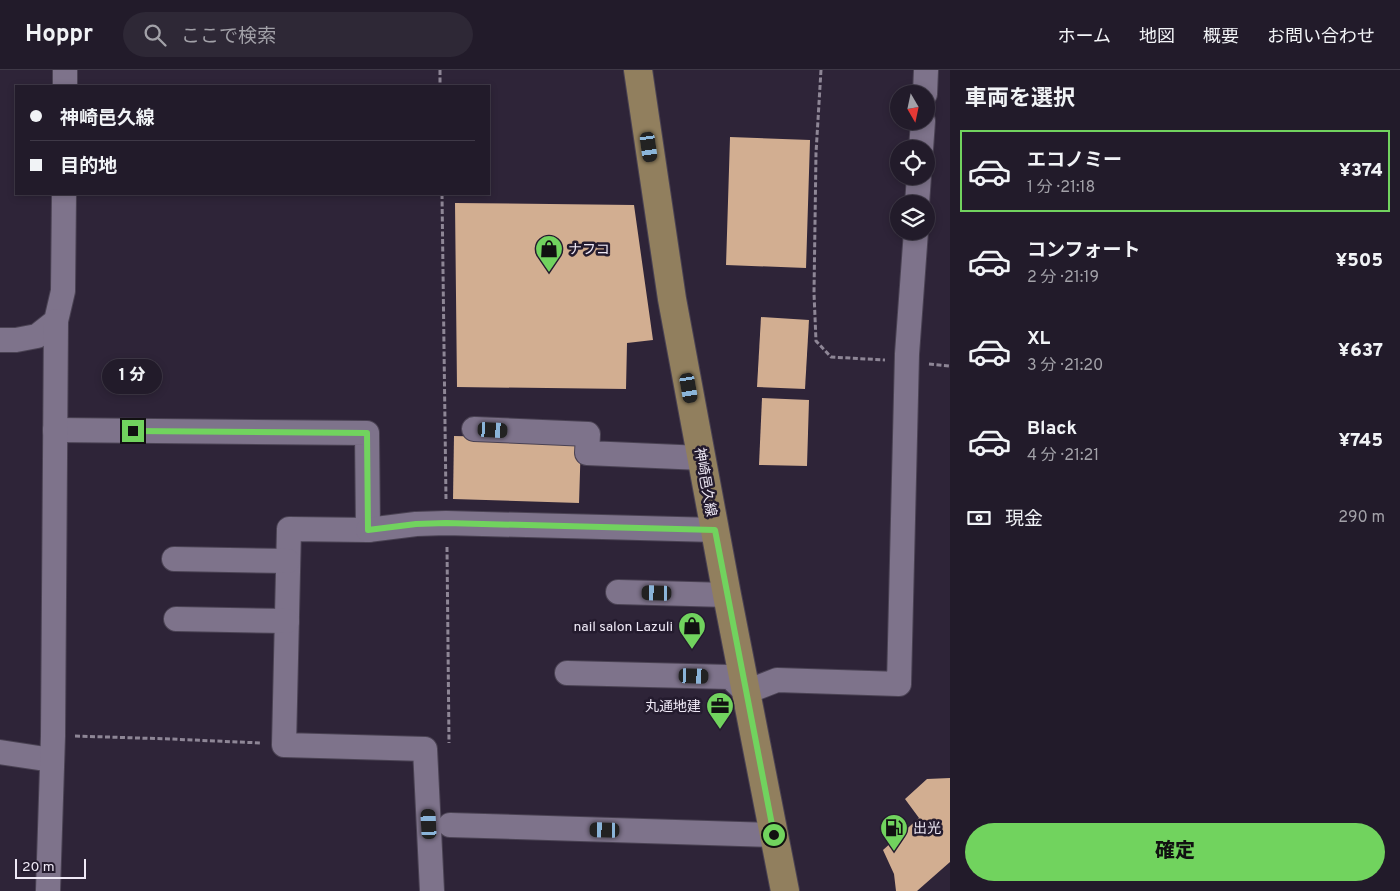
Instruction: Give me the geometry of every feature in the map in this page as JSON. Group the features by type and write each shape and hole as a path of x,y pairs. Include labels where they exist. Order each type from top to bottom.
{"main road":[{"name":"神崎邑久線","path":"638,70 672,299 785,891"}],"street":[{"path":"65,70 65,85"},
{"path":"925,85 926,70"},
{"path":"48,891 53,736 56,321 63,291 64,195"},
{"path":"567,673 730,677 746,692 777,680 899,684 907,362 915,240"},
{"path":"0,340 16,340 38,336 56,321"},
{"path":"474,429 588,434 587,453 702,458"},
{"path":"55,430 367,433 368,530"},
{"path":"432,891 425,749 284,745 288,529 368,530 416,524 446,523 715,530"},
{"path":"174,559 288,561"},
{"path":"618,592 727,595"},
{"path":"176,619 287,621"},
{"path":"0,752 52,760"},
{"path":"450,825 774,835"}],"path":[{"path":"440,70 440,85"},
{"path":"821,70 816,153 814,275 816,341 831,357 950,366"},
{"path":"53,736 170,739 284,745"}],"building":[{"path":"730,137 810,140 806,268 726,265"},
{"name":"ナフコ","path":"455,203 634,205 653,340 627,343 626,389 457,387"},
{"path":"761,317 809,320 805,389 757,387"},
{"path":"762,398 809,400 807,466 759,465"},
{"path":"454,436 581,439 579,503 453,499"},
{"path":"950,778 950,862 917,891 896,891 894,874 883,850 919,818 905,799 927,779"}],"place":[{"name":"ナフコ","path":"549,273"},
{"name":"nail salon Lazuli","path":"692,650"},
{"name":"丸通地建","path":"720,730"},
{"name":"出光","path":"894,852"}],"route":[{"path":"133,431 367,433 368,530 416,524 446,523 715,530 774,835"}]}
